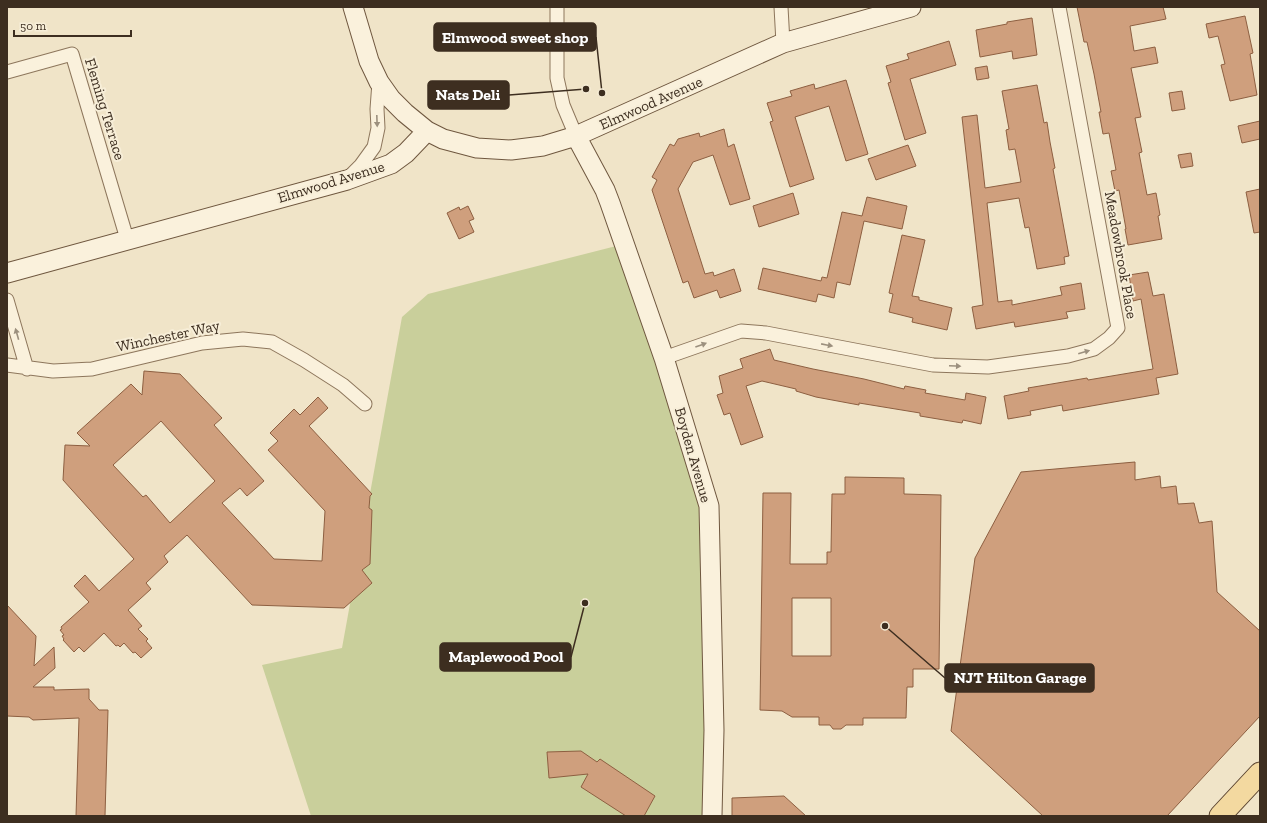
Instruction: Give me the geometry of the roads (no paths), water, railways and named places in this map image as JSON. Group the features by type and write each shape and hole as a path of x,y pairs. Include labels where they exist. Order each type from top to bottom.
{"main road":[{"path":"1220,816 1260,773"}],"street":[{"path":"353,7 369,61 379,82 391,99 427,131"},
{"path":"557,7 557,78 563,105 576,136"},
{"path":"781,7 783,43"},
{"name":"Elmwood Avenue","path":"7,273 347,180 391,164 406,153 427,131 443,139 477,148 511,150 542,146 576,136 783,43 910,7"},
{"name":"Meadowbrook Place","path":"664,358 741,331 766,333 933,365 988,367 1068,356 1094,349 1109,338 1118,328 1059,7"},
{"name":"Fleming Terrace","path":"7,72 72,54 128,239"},
{"path":"347,180 361,165 374,147 378,128 377,109 379,82"},
{"name":"Boyden Avenue","path":"576,136 605,190 664,358 709,506 714,730 712,816"},
{"path":"7,300 27,369"},
{"name":"Winchester Way","path":"7,365 27,369 53,371 92,369 202,343 243,339 272,342 343,385 365,404"}],"place":[{"name":"Nats Deli","path":"586,89"},
{"name":"Elmwood sweet shop","path":"602,93"},
{"name":"Maplewood Pool","path":"585,603"},
{"name":"NJT Hilton Garage","path":"885,626"}]}
